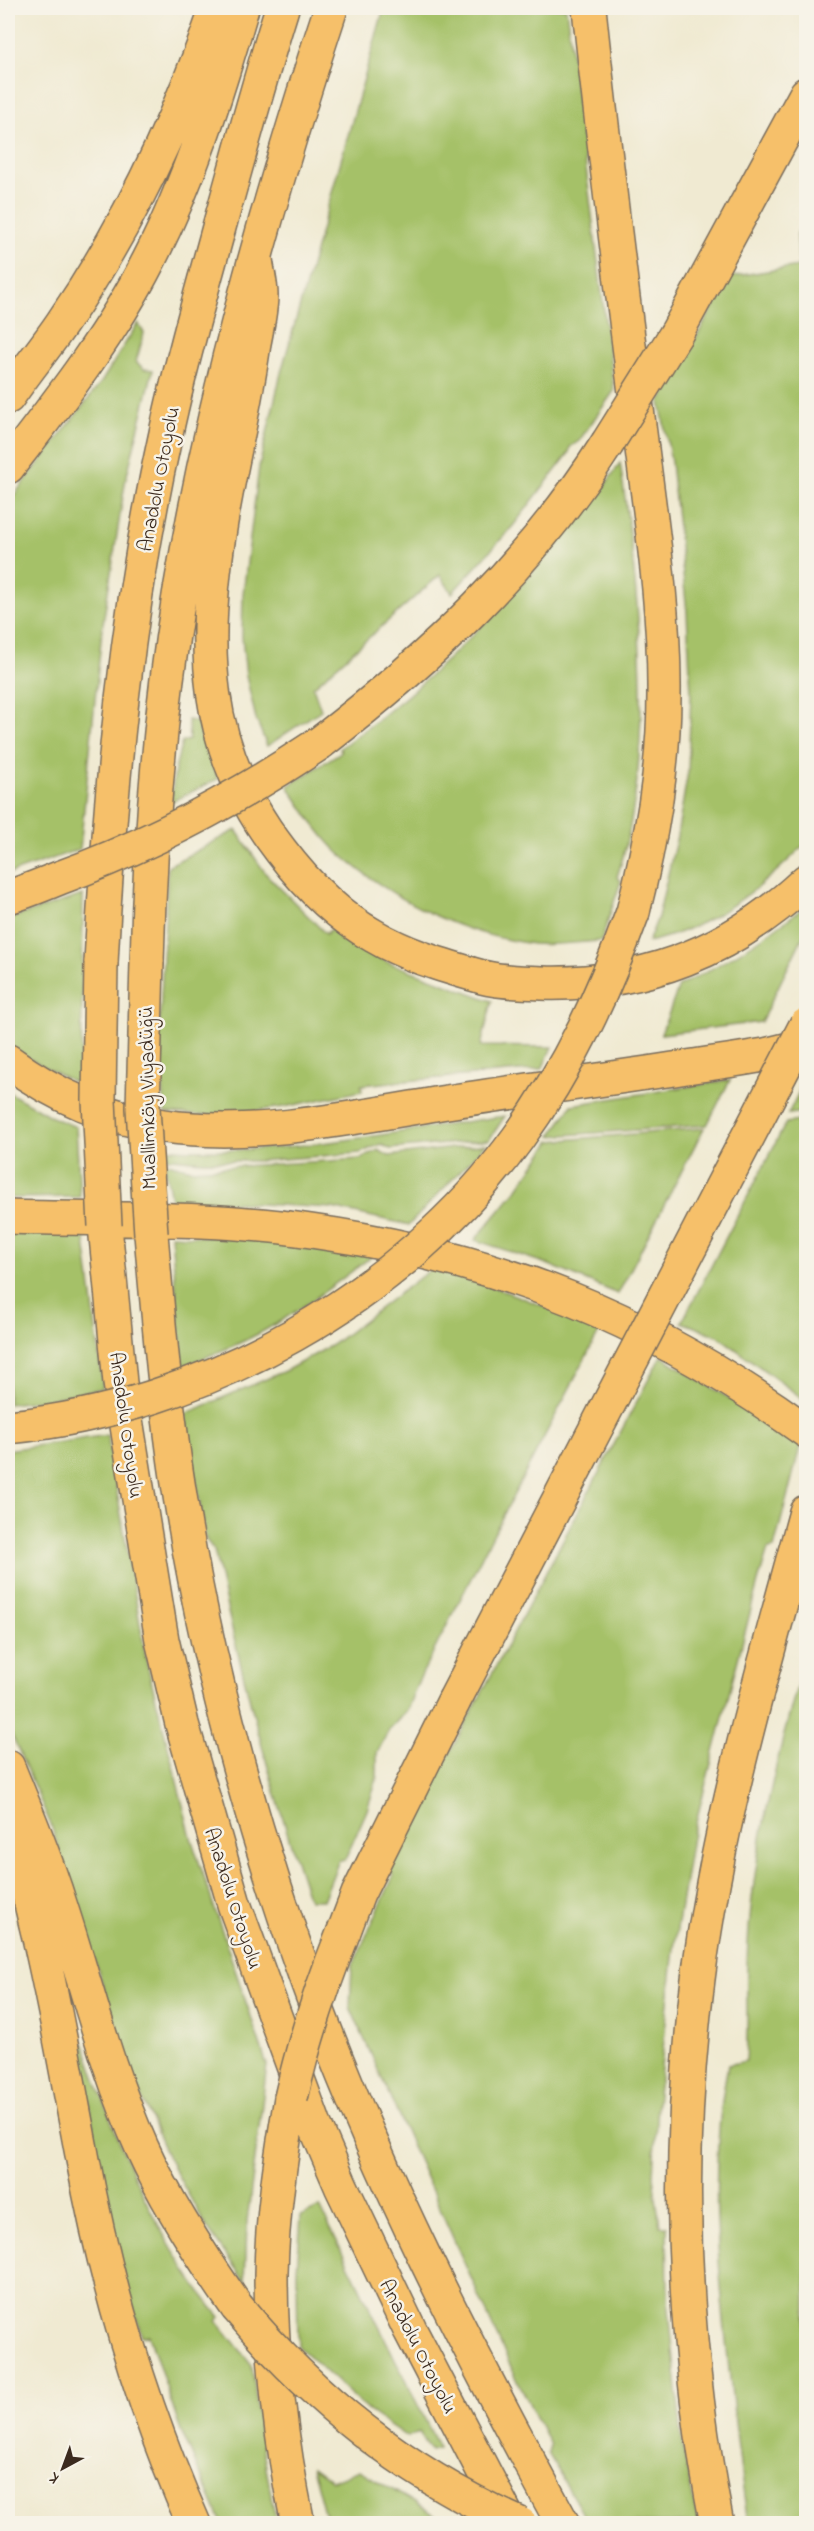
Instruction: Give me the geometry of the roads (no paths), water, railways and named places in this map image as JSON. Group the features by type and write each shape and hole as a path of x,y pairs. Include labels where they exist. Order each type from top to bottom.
{"highway":[{"path":"8,397 62,323 132,206 157,159 183,100 217,8"},
{"path":"8,467 100,344 148,262 176,204 201,139 242,8"},
{"name":"Anadolu Otoyolu","path":"282,8 209,262 168,423 139,582 109,820 101,963 99,1100 105,1226 120,1383 162,1640 185,1735 234,1904 314,2123 341,2186 410,2330 511,2523"},
{"name":"Anadolu Otoyolu","path":"147,962 154,804 179,597 214,424 255,259 297,113 331,8"},
{"path":"8,1427 97,1412 154,1397 196,1382 249,1359 309,1326 360,1292 412,1252 454,1213 486,1177 546,1098 597,1005 633,912 652,834 658,790 664,694 650,516 589,8"},
{"path":"8,897 92,867 180,827 237,796 320,743 398,683 455,630 500,584 567,503 607,444 676,334 807,94"},
{"path":"255,259 261,294 248,390 222,521 212,587 209,660 217,720 239,784 261,825 300,875 334,907 374,936 426,960 494,980 578,984 637,975 711,948 749,928 807,880"},
{"name":"Muallimköy Viyadüğü","path":"147,962 143,1108 151,1234"},
{"path":"298,2523 286,2469 278,2401 272,2293 274,2222 279,2168 291,2098 300,2055 320,1990 358,1894 454,1701 807,1025"},
{"path":"8,1061 54,1092 114,1117 165,1126 213,1130 285,1126 374,1114 765,1055 807,1045"},
{"path":"8,1217 182,1221 310,1230 454,1258 527,1281 628,1322 723,1374 807,1431"},
{"name":"Anadolu Otoyolu","path":"151,1234 163,1372 183,1513 218,1677 263,1846 308,1985 352,2097 438,2285 563,2523"},
{"path":"717,2523 703,2442 688,2296 683,2218 690,2067 698,1980 725,1823 806,1515"},
{"path":"8,1767 35,1833 123,2101 142,2148 193,2244 237,2307 265,2341 347,2419 387,2449 440,2483 520,2523"},
{"path":"8,1825 23,1869 42,1947 84,2163 107,2265 129,2347 156,2428 194,2523"}]}
